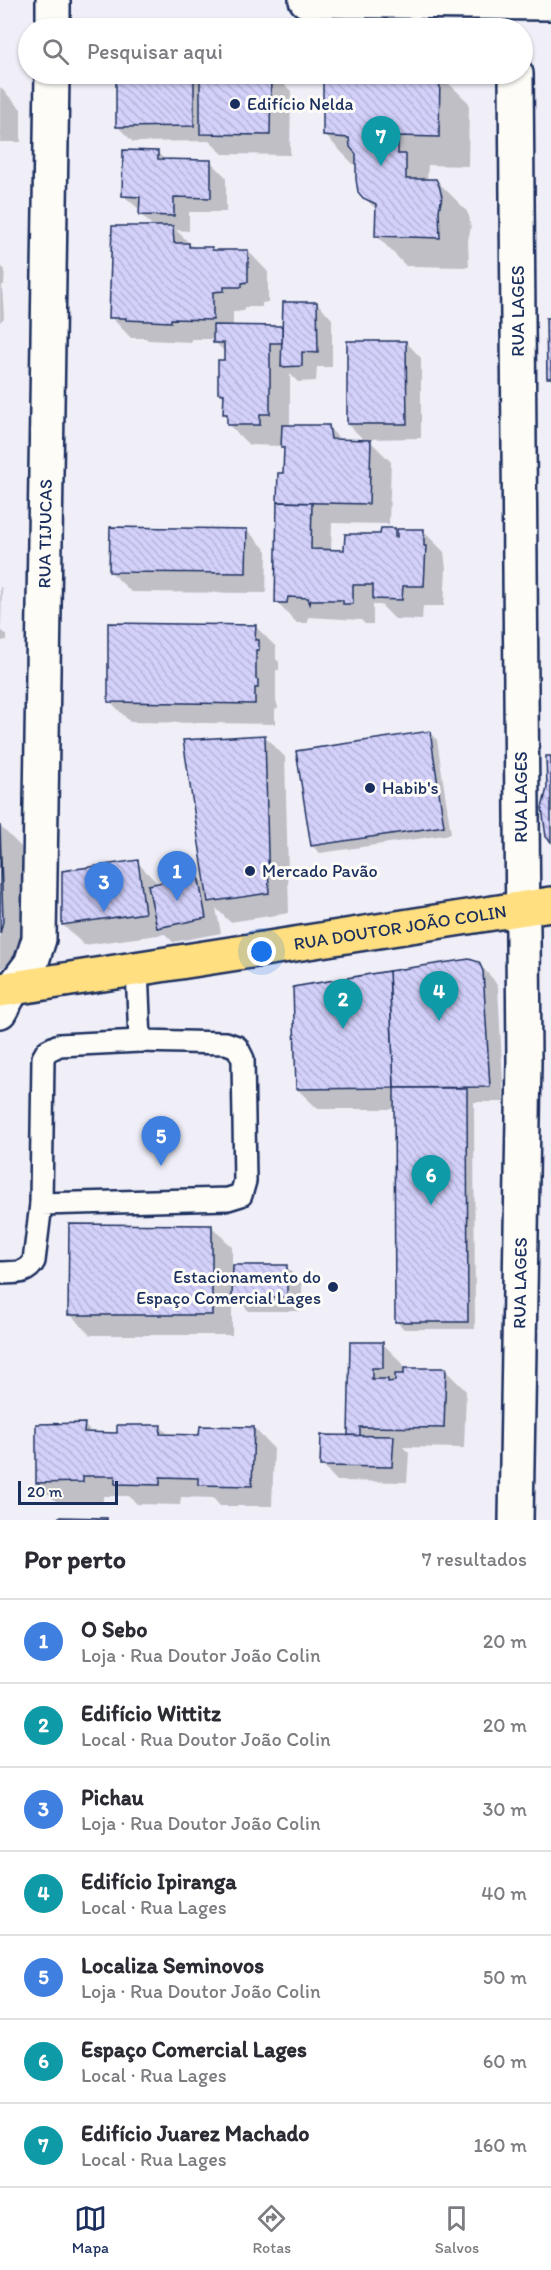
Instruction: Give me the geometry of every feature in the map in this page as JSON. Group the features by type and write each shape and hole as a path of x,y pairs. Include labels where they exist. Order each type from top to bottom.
{"main road":[{"path":"53,0 53,18"},
{"path":"306,0 516,10 551,3"},
{"name":"RUA TIJUCAS","path":"4,996 32,964 39,939 52,84"},
{"name":"RUA LAGES","path":"516,84 536,906 524,1061 516,1520"},
{"name":"RUA DOUTOR JOÃO COLIN","path":"4,996 136,969 536,906"}],"lane":[{"path":"136,969 140,1041"},
{"path":"0,1273 22,1272 30,1269 34,1261 41,1204 43,1058 47,1051 59,1045 140,1041 226,1043 237,1047 243,1059 245,1182 241,1195 228,1199 41,1204"}],"building":[{"path":"116,84 194,84 194,126 116,127"},
{"name":"Edifício Nelda","path":"200,84 271,84 270,135 200,134"},
{"path":"323,84 440,84 439,137 398,136 398,154 406,154 406,179 436,179 439,185 442,197 439,210 440,238 375,236 376,204 363,198 358,192 356,154 350,147 349,138 323,136"},
{"path":"123,150 158,151 158,159 211,160 211,198 174,197 174,216 139,215 140,197 122,196"},
{"path":"112,226 173,226 174,243 189,243 189,247 212,247 212,250 248,250 248,282 242,283 242,287 224,287 224,291 213,292 213,320 171,319 171,322 109,318"},
{"path":"283,302 317,302 318,353 302,352 302,366 281,367"},
{"path":"546,318 551,318 551,378 547,378"},
{"path":"213,325 282,326 282,343 270,343 270,414 260,414 260,425 227,425 227,414 223,414 224,394 218,393 218,360 224,360 224,343 213,343"},
{"path":"347,341 406,341 407,424 347,424"},
{"path":"282,425 329,425 331,439 371,440 369,504 277,502 278,473 283,473"},
{"path":"277,502 312,503 311,549 344,550 345,534 380,534 381,528 395,528 395,537 397,537 397,529 424,529 424,546 426,546 424,586 403,586 402,600 373,599 373,585 353,585 353,604 343,604 343,600 311,600 310,604 308,598 288,597 287,603 275,603"},
{"path":"110,527 247,529 246,573 109,572"},
{"path":"108,623 256,625 255,640 259,640 259,650 256,650 258,688 255,688 255,704 108,702"},
{"name":"Habib's","path":"430,731 444,826 311,846 296,751"},
{"path":"265,735 269,893 208,902 183,740"},
{"path":"546,756 551,756 551,842 546,837 542,808 547,788"},
{"path":"0,825 3,921 0,934"},
{"path":"138,860 145,913 62,925 62,871"},
{"path":"198,875 206,918 157,928 148,885"},
{"path":"469,959 479,962 483,971 490,1087 394,1088 389,971"},
{"path":"389,971 394,1088 296,1089 293,987"},
{"path":"394,1088 467,1088 468,1322 395,1322"},
{"path":"69,1224 212,1225 212,1315 68,1315"},
{"path":"233,1265 287,1265 287,1297 232,1297"},
{"path":"350,1342 383,1342 383,1368 372,1368 372,1379 395,1381 395,1374 404,1374 404,1368 446,1368 444,1428 360,1427 360,1436 348,1435"},
{"path":"85,1423 84,1432 117,1433 117,1425 161,1425 160,1434 199,1435 200,1426 254,1427 252,1486 198,1485 198,1478 160,1477 160,1485 115,1484 115,1476 83,1476 83,1482 36,1483 36,1424"},
{"path":"321,1435 394,1436 392,1467 320,1466"},
{"path":"59,1517 107,1518 107,1520 59,1520"}],"place":[{"name":"Edifício Nelda","path":"235,104"},
{"name":"Edifício Juarez Machado","path":"381,166"},
{"name":"Habib's","path":"370,788"},
{"name":"Mercado Pavão","path":"250,871"},
{"name":"O Sebo","path":"177,901"},
{"name":"Pichau","path":"104,912"},
{"name":"Edifício Ipiranga","path":"439,1021"},
{"name":"Edifício Wittitz","path":"343,1029"},
{"name":"Localiza Seminovos","path":"161,1166"},
{"name":"Espaço Comercial Lages","path":"431,1205"},
{"name":"Estacionamento do Espaço Comercial Lages","path":"333,1287"}]}
